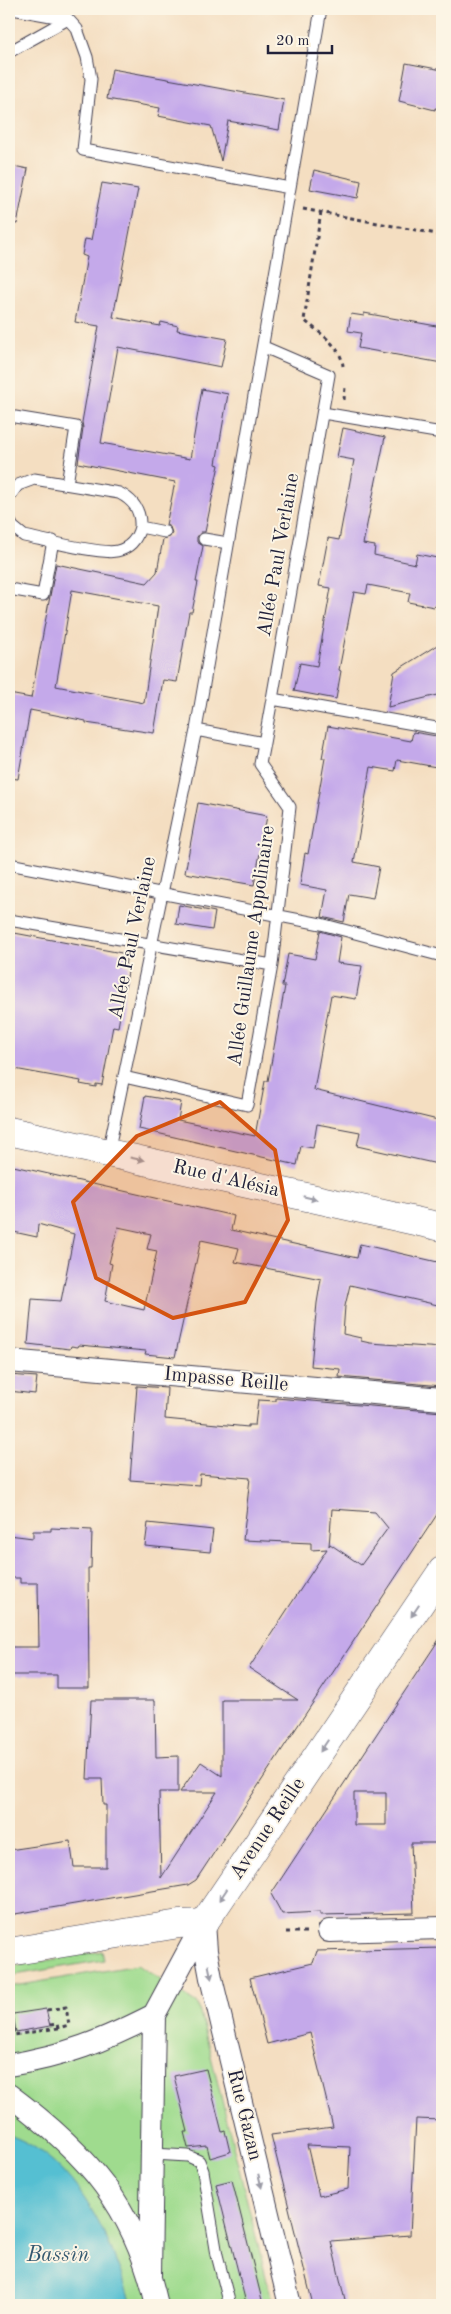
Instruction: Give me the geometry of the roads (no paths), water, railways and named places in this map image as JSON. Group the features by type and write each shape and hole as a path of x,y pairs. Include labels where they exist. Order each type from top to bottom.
{"street":[{"name":"Rue d'Alésia","path":"9,1131 442,1227"},
{"name":"Impasse Reille","path":"9,1361 442,1400"},
{"name":"Avenue Reille","path":"204,1923 442,1571"},
{"path":"9,1952 179,1924 204,1923"},
{"path":"150,2275 154,2015 204,1923"},
{"name":"Rue Gazan","path":"204,1923 206,1951 211,1978 290,2305"},
{"path":"321,1931 442,1928"},
{"path":"9,2065 64,2055 90,2046 154,2015"},
{"path":"9,2096 54,2130 94,2171 126,2220 150,2275 157,2305"}],"lane":[{"path":"12,9 68,19 77,29 87,57 91,79 83,150 290,188"},
{"name":"Allée Paul Verlaine","path":"108,1153 196,730 322,9"},
{"path":"9,52 68,19"},
{"name":"Allée Paul Verlaine","path":"264,347 330,375 264,743"},
{"path":"323,413 442,433"},
{"path":"9,416 76,427 67,484"},
{"path":"9,497 18,485 29,479 119,493 126,496 137,508 140,527 138,534 129,546 116,552 108,552 24,536 18,532 9,520"},
{"path":"140,527 165,532"},
{"path":"204,539 228,543"},
{"path":"9,589 43,595 53,542"},
{"path":"272,699 442,729"},
{"path":"196,730 264,743"},
{"name":"Allée Guillaume Appolinaire","path":"124,1077 247,1105 272,965 290,807 260,764 264,743"},
{"path":"9,864 278,915 353,932 442,956"},
{"path":"9,920 272,965"},
{"path":"152,2154 188,2156 199,2161 203,2171 217,2255 230,2305"}],"water":[{"name":"Bassin","path":"9,2135 33,2147 54,2163 72,2182 102,2229 131,2305 9,2305"}]}
